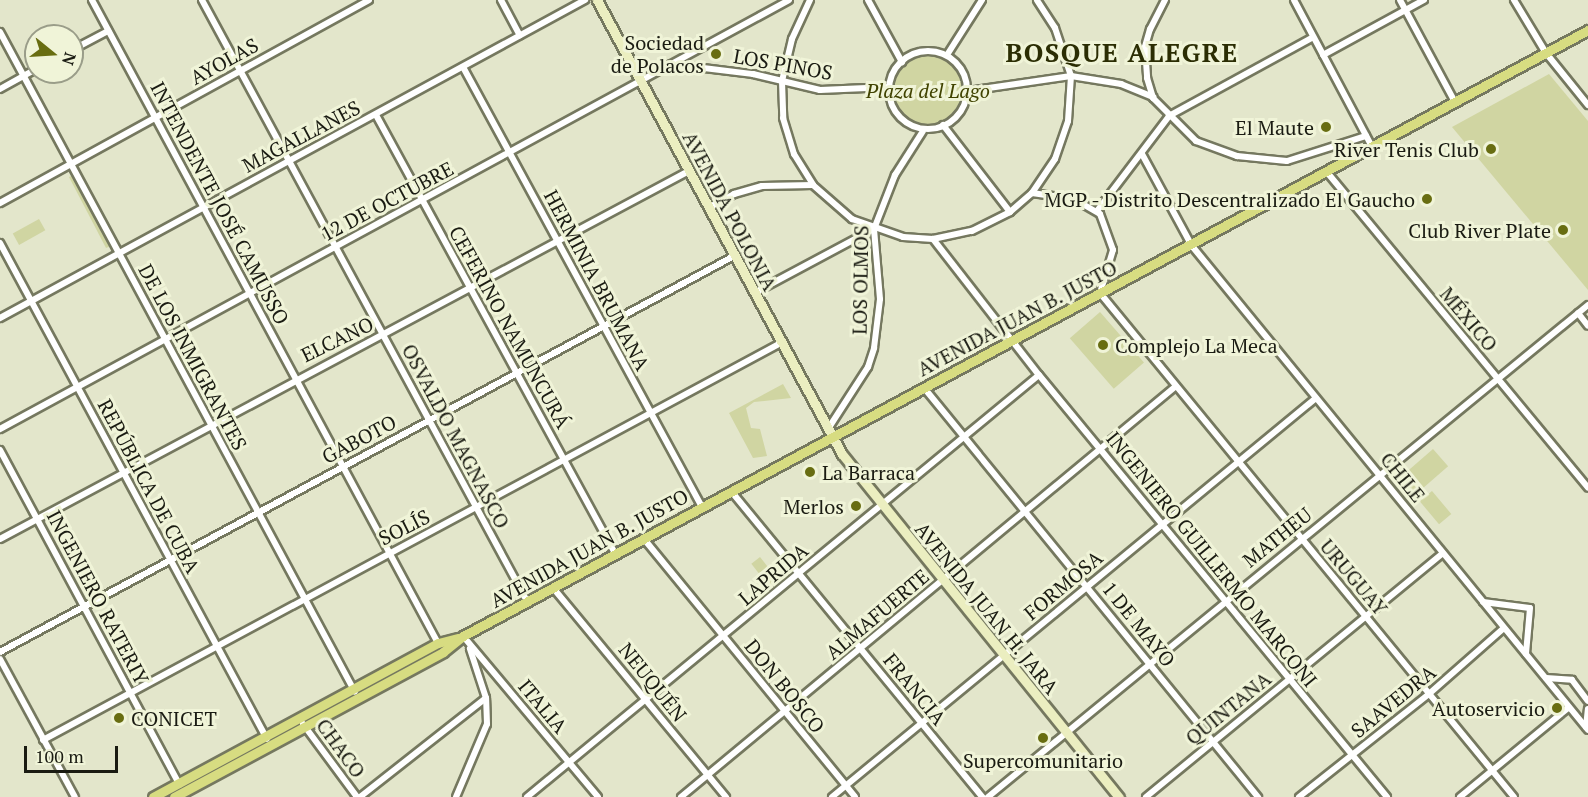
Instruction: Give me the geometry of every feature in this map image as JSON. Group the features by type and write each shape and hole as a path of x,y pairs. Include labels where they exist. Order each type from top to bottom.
{"main road":[{"name":"AVENIDA POLONIA","path":"597,0 831,433"},
{"name":"AVENIDA JUAN B. JUSTO","path":"153,797 182,787 268,741 355,693 438,643 463,636 528,603 831,433 925,389 1588,30"},
{"name":"AVENIDA JUAN H. JARA","path":"831,433 880,507 1119,797"},
{"name":"AVENIDA JUAN B. JUSTO","path":"355,693 443,652 463,636"},
{"name":"AVENIDA JUAN B. JUSTO","path":"174,797 182,787"}],"street":[{"name":"INTENDENTE JOSÉ CAMUSSO","path":"93,0 202,207 344,465 438,643"},
{"name":"OSVALDO MAGNASCO","path":"202,0 292,159 336,247 528,603"},
{"name":"AYOLAS","path":"0,202 369,0"},
{"path":"501,0 520,35"},
{"name":"MAGALLANES","path":"0,318 585,0"},
{"name":"12 DE OCTUBRE","path":"0,429 789,0"},
{"path":"810,0 792,39 782,81 788,137 813,185 831,204 874,230 903,237 933,239 972,231 1010,212 1032,193 1063,141 1071,76 1061,40 1037,0"},
{"path":"868,0 902,62"},
{"path":"947,55 982,0"},
{"path":"1165,0 1149,29 1145,47 1147,78 1154,98 1169,116 1203,143 1237,156 1300,159 1366,135"},
{"path":"1294,0 1372,147"},
{"path":"1400,0 1455,102"},
{"path":"1323,55 1424,0"},
{"path":"1514,0 1546,53 1588,105"},
{"path":"84,44 108,31"},
{"name":"DE LOS INMIGRANTES","path":"0,32 24,76"},
{"path":"1097,211 1169,116 1313,37"},
{"path":"923,51 947,55 963,70 968,91 960,112 944,125 923,131 895,114 890,87 902,62 923,51"},
{"name":"LOS PINOS","path":"670,64 834,91 890,87"},
{"name":"HERMINIA BRUMANA","path":"463,68 702,507"},
{"path":"0,89 24,76"},
{"path":"968,91 1071,76 1120,84 1154,98"},
{"name":"DE LOS INMIGRANTES","path":"28,84 355,693"},
{"name":"CEFERINO NAMUNCURÁ","path":"376,115 616,555"},
{"path":"944,125 1010,212"},
{"name":"LOS OLMOS","path":"831,433 868,367 879,331 874,230 895,175 923,131"},
{"name":"CHILE","path":"1142,154 1192,246 1587,729"},
{"name":"ELCANO","path":"0,539 212,426 296,378 383,335 689,171"},
{"name":"MÉXICO","path":"1326,171 1588,488"},
{"path":"708,208 734,194 762,186 813,185"},
{"path":"1032,193 1074,199 1097,211 1112,241 1112,261 1100,293"},
{"path":"754,292 874,230"},
{"name":"INGENIERO GUILLERMO MARCONI","path":"933,239 1012,341 1387,797"},
{"name":"REPÚBLICA DE CUBA","path":"0,243 268,741"},
{"name":"GABOTO","path":"0,652 734,256"},
{"name":"URUGUAY","path":"1100,293 1514,797"},
{"name":"MATHEU","path":"988,797 1301,538 1588,305"},
{"path":"1578,313 1588,326"},
{"name":"SOLÍS","path":"43,740 218,648 390,552 565,462 781,343"},
{"name":"LAPRIDA","path":"527,797 963,436 1040,375"},
{"name":"ALMAFUERTE","path":"681,797 1176,386"},
{"name":"1 DE MAYO","path":"925,389 1258,797"},
{"name":"FORMOSA","path":"832,797 1316,398"},
{"name":"INGENIERO RATERIY","path":"0,450 182,787"},
{"name":"FRANCIA","path":"730,491 982,797"},
{"name":"DON BOSCO","path":"644,539 855,797"},
{"name":"QUINTANA","path":"1146,797 1443,553"},
{"name":"NEUQUÉN","path":"554,589 726,797"},
{"path":"1483,602 1530,608 1526,654"},
{"name":"SAAVEDRA","path":"1299,797 1430,693 1504,628"},
{"name":"ITALIA","path":"463,636 468,646 598,797"},
{"path":"456,797 484,737 486,698 468,646"},
{"path":"0,659 75,797"},
{"path":"1546,678 1572,680 1588,701"},
{"path":"358,797 486,698"},
{"path":"1460,797 1569,707"},
{"path":"1587,729 1588,709"},
{"name":"CHACO","path":"302,722 358,797"}],"green space":[{"name":"Plaza del Lago","path":"928,54 948,60 958,70 964,90 958,110 948,120 928,126 908,120 898,110 892,90 898,70 908,60"},
{"name":"Club River Plate","path":"1549,74 1588,121 1588,290 1452,127"},
{"path":"73,175 111,246 106,248 69,177"},
{"path":"39,219 45,230 19,245 13,234"},
{"name":"Complejo La Meca","path":"1100,312 1144,363 1114,389 1070,338"},
{"path":"783,384 791,398 754,402 746,408 751,428 760,429 767,456 753,458 729,413"},
{"path":"1433,449 1448,466 1416,495 1401,477"},
{"path":"1432,491 1451,514 1439,524 1420,501"},
{"path":"760,557 777,579 769,586 751,564"}],"place":[{"name":"Sociedad de Polacos","path":"716,54"},
{"name":"El Maute","path":"1326,127"},
{"name":"River Tenis Club","path":"1491,149"},
{"name":"MGP - Distrito Descentralizado El Gaucho","path":"1427,199"},
{"name":"Club River Plate","path":"1563,230"},
{"name":"Complejo La Meca","path":"1103,345"},
{"name":"La Barraca","path":"810,472"},
{"name":"Merlos","path":"856,506"},
{"name":"Autoservicio","path":"1557,708"},
{"name":"CONICET","path":"119,718"},
{"name":"Supercomunitario","path":"1043,738"}],"district":[{"name":"BOSQUE ALEGRE","path":"1122,53"}]}
